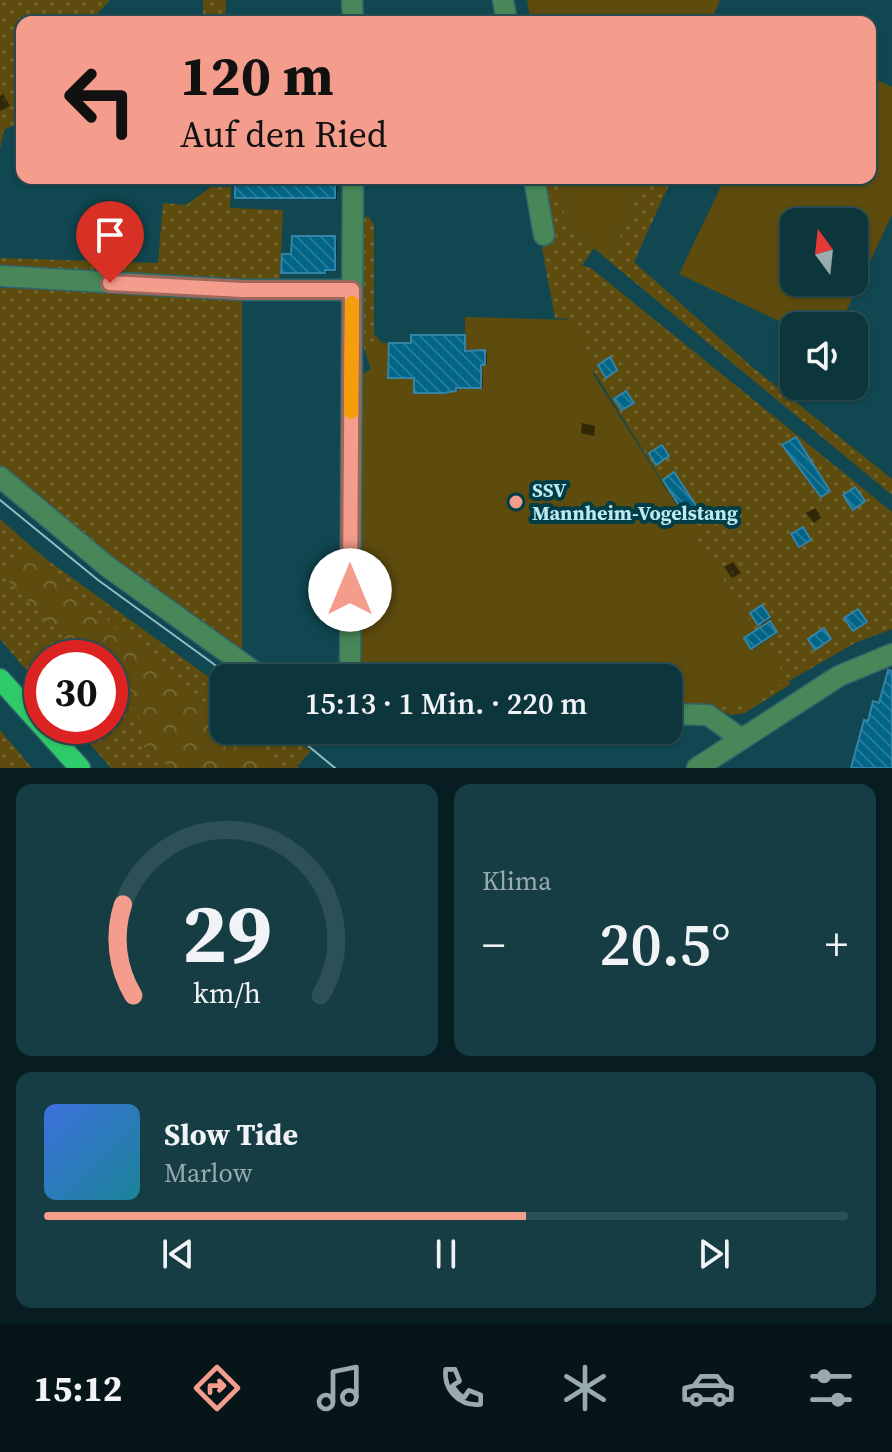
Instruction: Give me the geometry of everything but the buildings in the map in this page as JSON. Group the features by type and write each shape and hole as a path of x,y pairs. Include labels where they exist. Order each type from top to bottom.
{"main road":[{"path":"0,679 80,768"}],"street":[{"path":"350,664 353,184"},
{"path":"535,184 544,235"},
{"path":"0,276 243,290 352,290"},
{"path":"0,477 108,567 243,664"},
{"path":"697,768 839,676 892,654"},
{"path":"682,714 708,715 724,723 740,738"}],"green space":[{"path":"0,0 110,0 96,15 16,16 16,124 4,130 0,150"},
{"path":"203,0 226,0 225,16 203,16"},
{"path":"527,0 720,0 713,16 530,16"},
{"path":"876,80 892,87 892,215 868,265 868,208 780,208 780,296 853,296 846,312 780,312 780,321 679,274 722,184 876,184"},
{"path":"539,184 559,184 566,224 594,248 582,265 592,269 892,512 892,629 855,643 789,681 791,684 745,713 732,715 714,710 682,710 682,664 670,664 687,521 593,370 577,374 567,372 568,319 555,318 542,248 548,233"},
{"path":"559,184 641,184 609,261 566,224"},
{"path":"641,184 669,184 634,262 780,389 780,400 793,400 892,479 892,495 609,261"},
{"path":"211,187 231,187 230,208 283,210 280,280 271,284 0,276 0,258 158,263 163,203 186,205"},
{"path":"357,216 369,217 374,225 374,334 382,343 375,378 357,329"},
{"path":"0,288 242,295 242,657 111,561 0,468"},
{"name":"SSV Mannheim-Vogelstang","path":"465,317 576,320 595,377 753,626 742,635 753,653 765,645 788,680 750,703 682,702 682,664 357,664 361,375 371,369 367,358 380,343 410,343 411,335 465,335"},
{"path":"0,519 46,559 210,678 210,744 301,744 311,751 297,766 299,768 111,768 90,744 128,744 128,640 24,640 24,668 0,639"},
{"path":"27,552 210,706 210,744 255,744 283,768 170,768 143,746 139,716 128,705 128,640 66,640 4,576"},
{"path":"0,730 32,768 0,768"}],"tram line":[{"path":"0,500 98,580 214,664"},
{"path":"306,744 335,768"}],"slow traffic":[{"path":"351,412 352,303"}],"place":[{"name":"SSV Mannheim-Vogelstang","path":"516,502"}],"route":[{"path":"110,283 243,290 352,290 350,590"}]}
